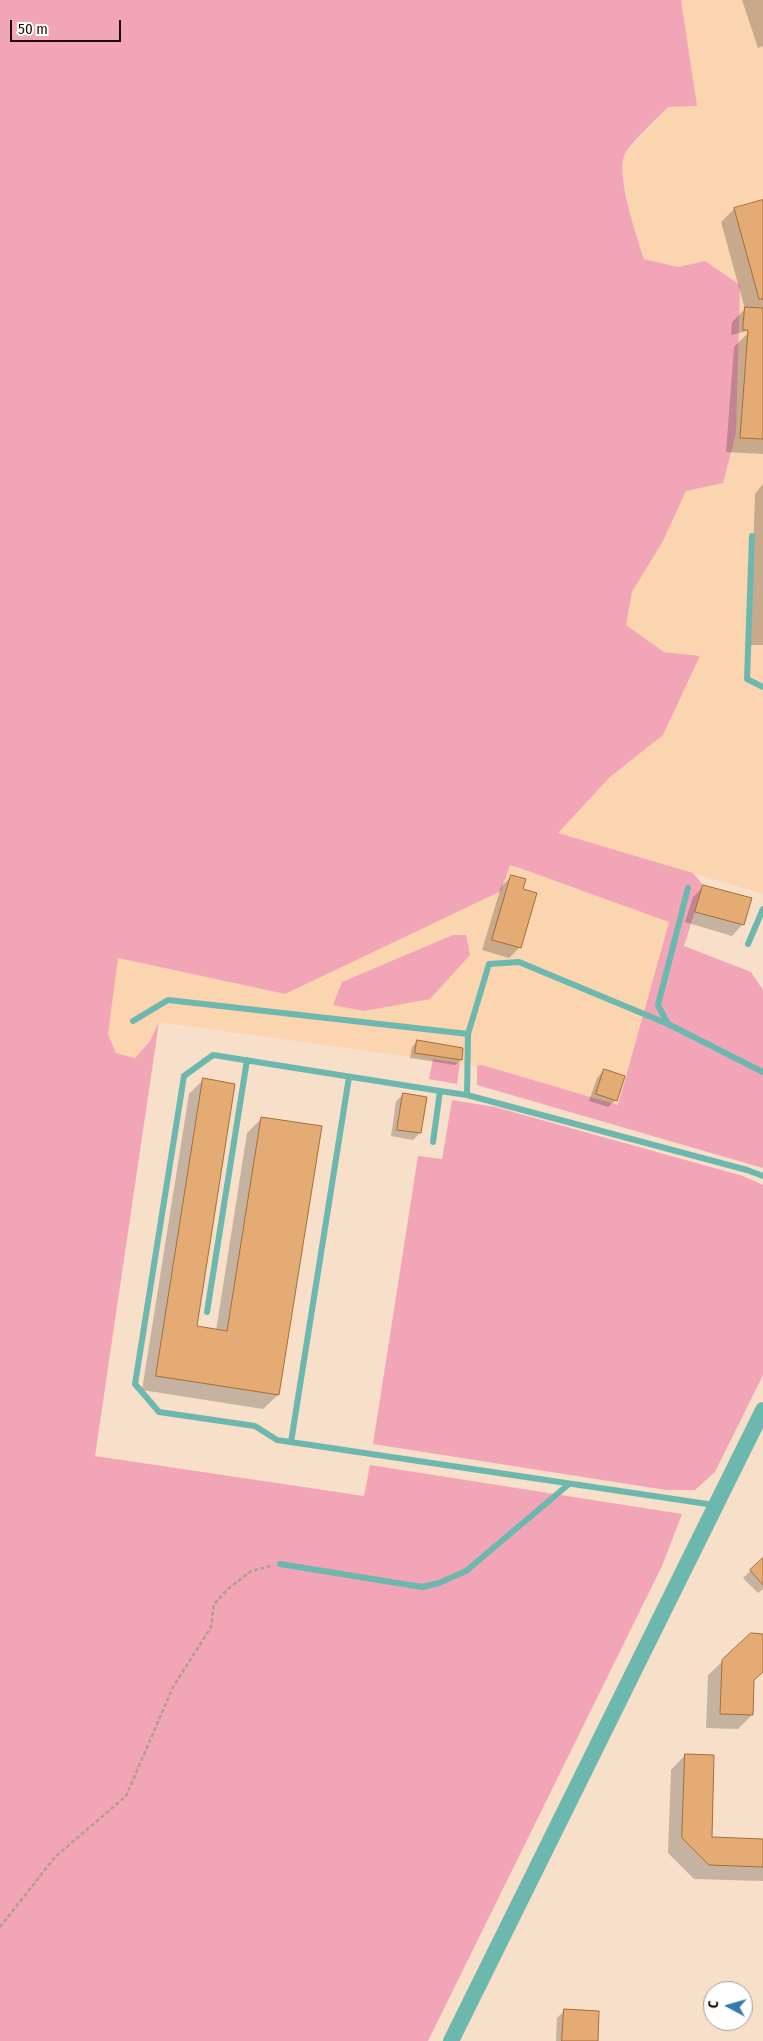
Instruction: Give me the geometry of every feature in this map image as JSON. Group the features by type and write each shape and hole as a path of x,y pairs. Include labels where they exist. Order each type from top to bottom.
{"street":[{"path":"451,2041 763,1410"}],"lane":[{"path":"752,536 747,679 763,687"},
{"path":"668,1024 658,1005 688,888"},
{"path":"748,944 763,909"},
{"path":"467,1095 468,1034 489,964 519,962 668,1024 763,1072"},
{"path":"133,1021 168,1000 468,1034"},
{"path":"715,1505 277,1440 255,1426 160,1412 135,1384 184,1076 213,1055 467,1095 763,1176"},
{"path":"207,1312 247,1060"},
{"path":"291,1442 349,1077"},
{"path":"433,1142 440,1091"},
{"path":"280,1564 422,1587 439,1583 466,1571 569,1484"}],"path":[{"path":"0,1927 55,1856 126,1796 173,1687 211,1627 214,1604 228,1589 250,1571 280,1564"}],"shaded area":[{"path":"0,0 681,0 697,106 668,107 626,151 623,178 628,207 644,259 678,267 705,261 740,285 736,433 723,483 686,491 663,541 632,592 626,625 664,652 700,656 663,735 610,777 558,833 693,873 703,885 684,946 751,972 763,990 763,1168 477,1085 477,1066 482,1065 618,1105 669,922 510,865 501,891 285,994 118,958 108,1034 116,1053 135,1058 150,1041 159,1022 95,1456 364,1496 370,1465 682,1514 662,1566 428,2041 0,2041"},
{"path":"681,0 763,0 763,894 558,833 610,777 663,735 700,656 664,652 626,625 632,592 663,541 686,490 723,483 705,261 678,267 644,259 631,221 623,173 624,155 669,107 696,105"},
{"path":"510,865 669,921 618,1105 482,1065 477,1066 159,1022 150,1041 135,1058 116,1053 108,1034 117,958 285,994"},
{"path":"453,935 466,935 470,955 430,999 364,1011 333,1005 342,982"},
{"path":"433,1059 460,1063 457,1084 429,1079"},
{"path":"452,1100 495,1107 743,1176 763,1185 763,1375 715,1472 695,1490 666,1490 373,1444 418,1156 442,1159"}],"building":[{"path":"763,200 763,299 759,299 734,208"},
{"path":"745,307 763,308 763,439 740,438 748,330 743,330"},
{"path":"511,875 526,879 523,889 537,893 521,948 492,940"},
{"path":"703,885 752,898 744,925 695,912"},
{"path":"417,1040 463,1048 462,1060 415,1053"},
{"path":"604,1069 625,1076 617,1101 596,1094"},
{"path":"203,1078 235,1084 197,1326 227,1331 261,1117 322,1126 279,1395 156,1376"},
{"path":"403,1093 427,1097 421,1133 397,1130"},
{"path":"763,1558 763,1585 750,1570"},
{"path":"751,1633 763,1634 763,1672 754,1680 753,1715 720,1714 722,1660"},
{"path":"685,1754 714,1755 712,1837 763,1839 763,1867 709,1865 682,1838"},
{"path":"564,2009 599,2011 598,2041 562,2041"}]}
